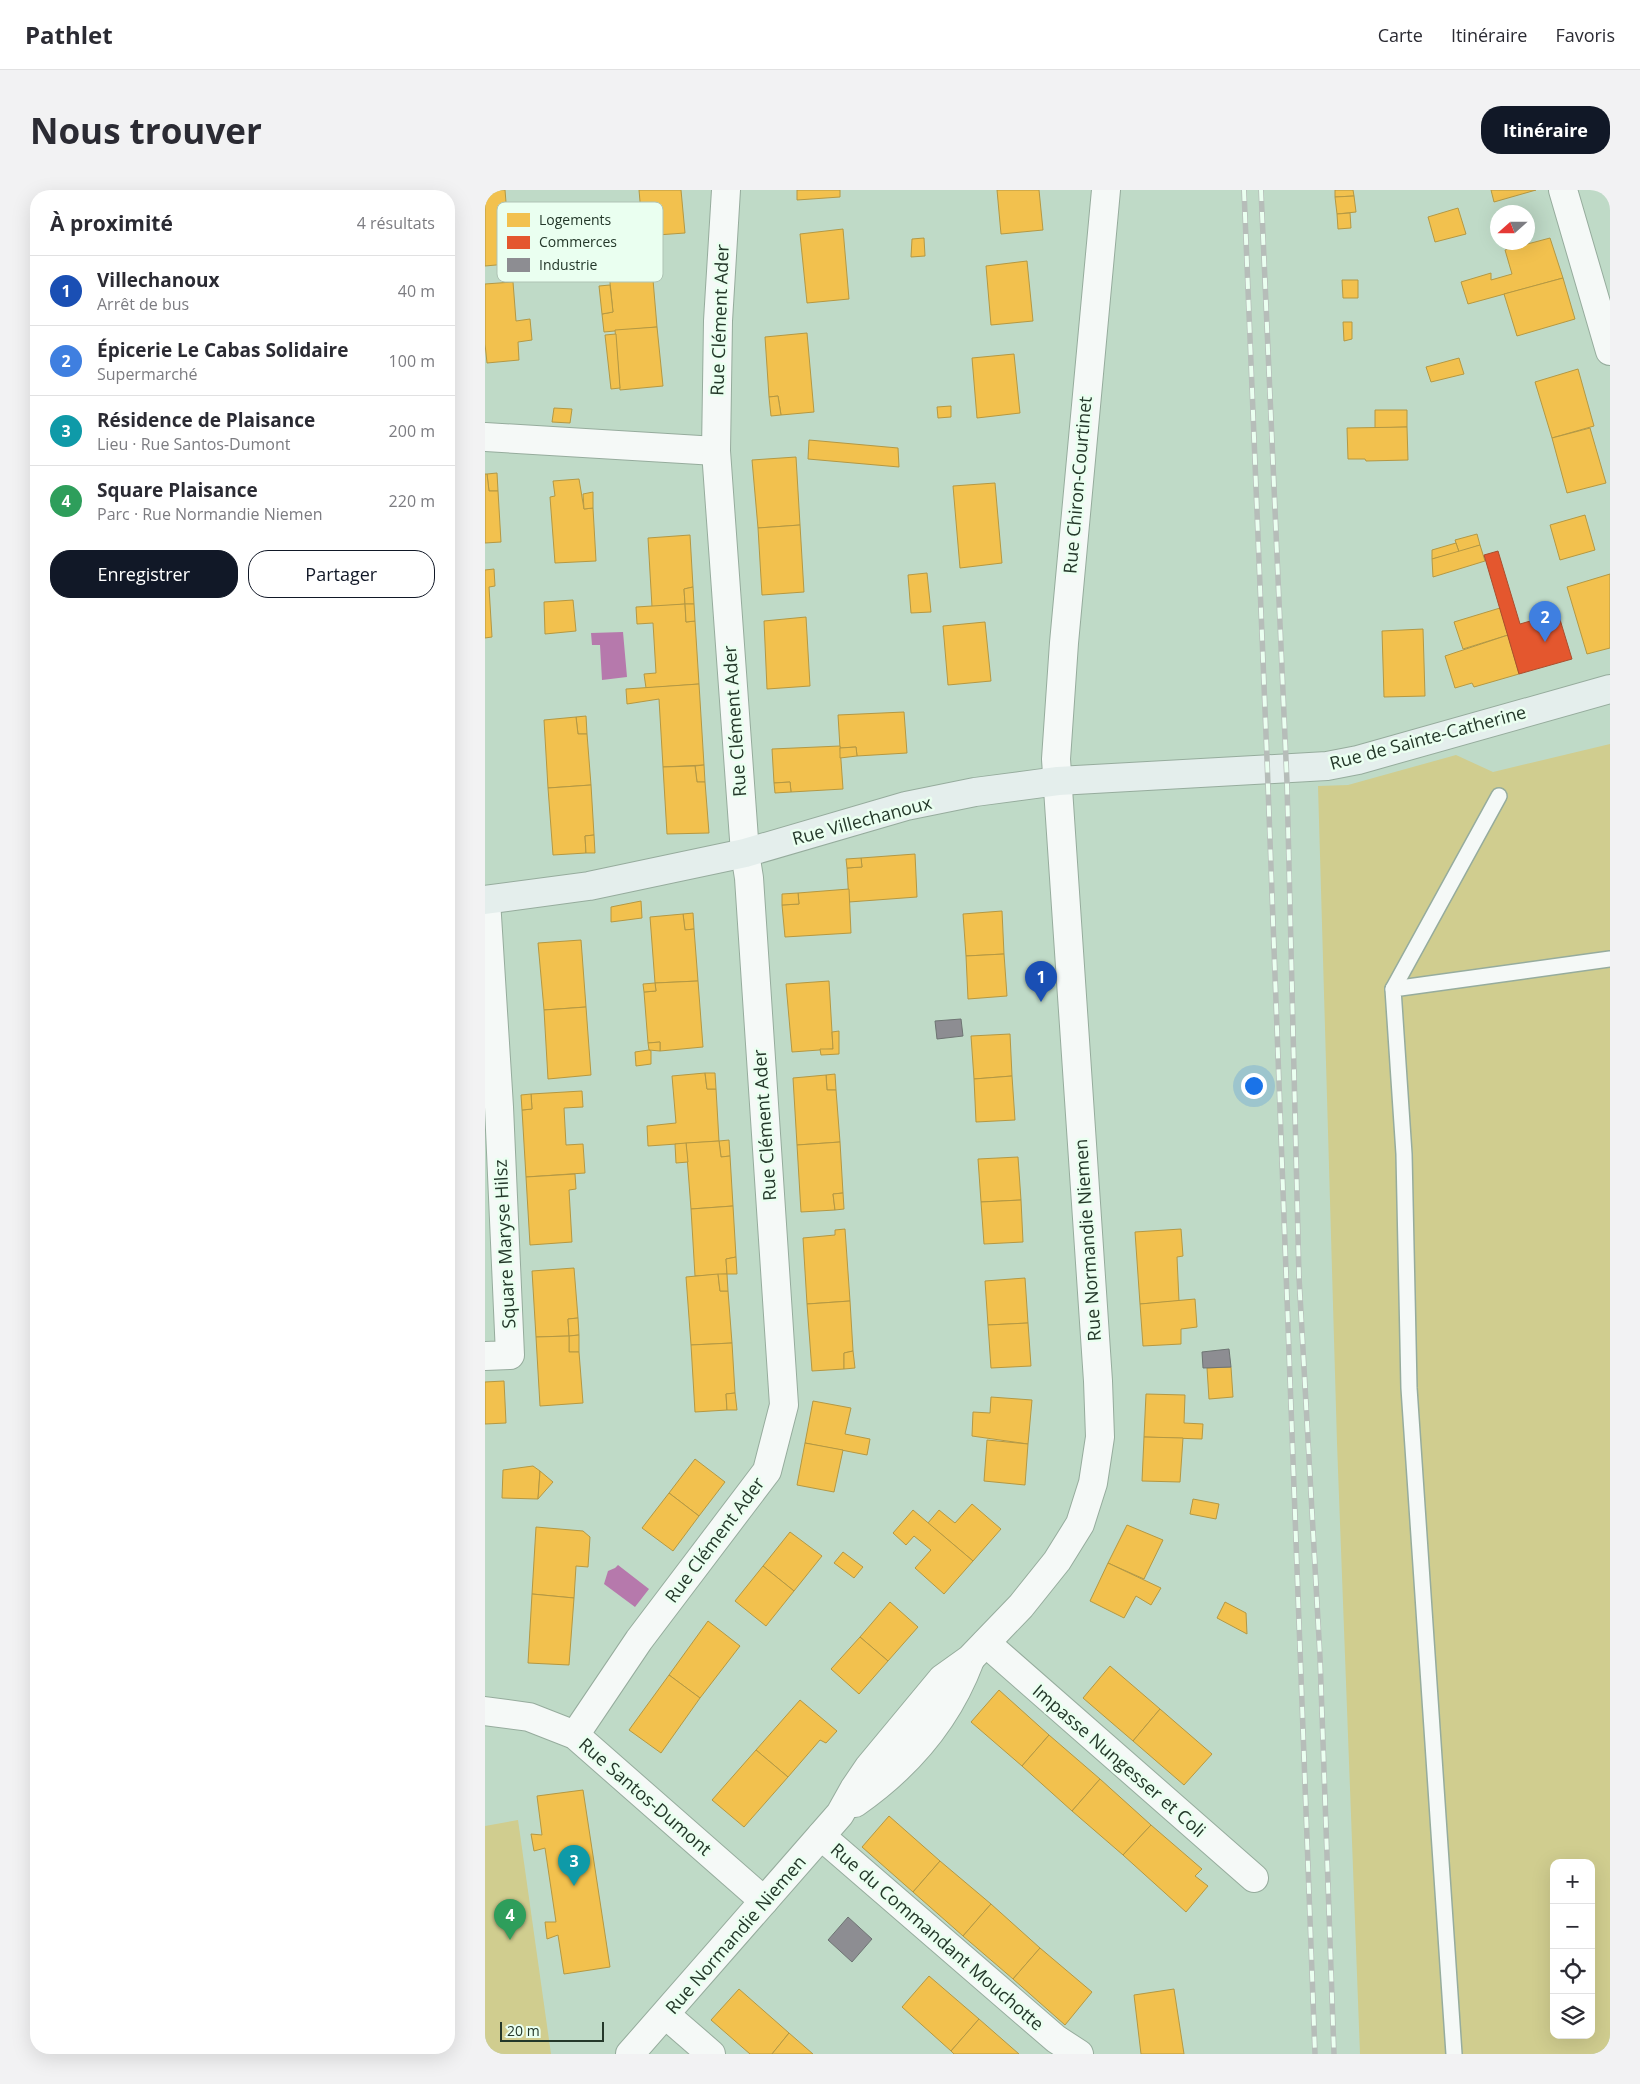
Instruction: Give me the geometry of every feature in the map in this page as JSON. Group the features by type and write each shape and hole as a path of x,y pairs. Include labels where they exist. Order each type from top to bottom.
{"street":[{"name":"Rue Clément Ader","path":"575,1735 639,1640 767,1471 784,1405 749,878 745,854 716,451 718,321 726,190"},
{"name":"Rue Chiron-Courtinet","path":"1058,781 1056,759 1064,643 1106,190"},
{"path":"1563,190 1610,351"},
{"path":"485,437 716,451"},
{"name":"Rue de Sainte-Catherine","path":"1243,771 1327,766 1358,760 1610,688"},
{"name":"Rue Villechanoux","path":"485,900 589,886 745,854 906,806 975,792 1058,781 1243,771"},
{"name":"Rue Normandie Niemen","path":"630,2054 840,1814 853,1788 942,1679 978,1651 1021,1606 1057,1561 1080,1524 1093,1483 1100,1437 1058,781"},
{"name":"Square Maryse Hilsz","path":"485,900 492,1108 510,1355 485,1356"},
{"name":"Impasse Nungesser et Coli","path":"978,1651 1253,1878"},
{"name":"Rue Santos-Dumont","path":"485,1711 529,1717 575,1735 764,1901"},
{"name":"Rue du Commandant Mouchotte","path":"821,1836 1056,2039 1079,2054"},
{"path":"666,2015 711,2054"}],"lane":[{"path":"1454,2054 1409,1388 1404,1154 1393,989 1499,796"},
{"path":"1393,989 1610,959"}],"shaded area":[{"path":"623,632 627,677 602,680 600,645 592,645 591,633"},
{"path":"1610,744 1610,2054 1360,2054 1337,1443 1318,786 1348,785 1456,755 1493,772"},
{"path":"618,1565 649,1589 635,1607 604,1584 608,1571"},
{"path":"518,1820 551,2054 485,2054 485,1826"}],"building: Logements":[{"path":"485,190 505,190 506,202 497,202 497,265 485,266"},
{"path":"639,190 681,190 685,233 663,235 663,202 640,202"},
{"path":"797,190 840,190 840,197 797,200"},
{"path":"997,190 1039,190 1043,230 1001,234"},
{"path":"1335,190 1353,190 1354,196 1335,197"},
{"path":"1491,190 1536,190 1494,202"},
{"path":"1354,196 1356,212 1337,214 1335,197"},
{"path":"1458,208 1466,234 1435,242 1428,217"},
{"path":"1350,213 1351,228 1338,229 1337,214"},
{"path":"843,229 849,299 807,303 800,234"},
{"path":"924,238 925,256 911,257 912,239"},
{"path":"1550,238 1563,278 1468,304 1461,282 1491,273 1491,280 1512,274 1505,250 1535,250 1535,242"},
{"path":"1027,261 1033,321 991,325 986,266"},
{"path":"1563,278 1575,319 1517,336 1504,294"},
{"path":"1342,280 1358,280 1358,298 1343,298"},
{"path":"513,282 516,321 530,319 532,340 518,342 519,360 487,363 485,344 485,284"},
{"path":"610,282 653,282 657,327 604,332 602,314 613,312"},
{"path":"610,285 613,312 602,314 599,286"},
{"path":"1343,322 1352,322 1352,339 1344,341"},
{"path":"657,327 663,386 620,390 615,330"},
{"path":"807,333 814,412 781,415 778,396 769,397 765,337"},
{"path":"616,334 620,388 611,389 605,335"},
{"path":"1014,354 1020,413 977,418 972,358"},
{"path":"1459,358 1464,374 1431,382 1426,367"},
{"path":"1578,369 1594,426 1552,438 1535,382"},
{"path":"778,396 781,415 771,416 769,397"},
{"path":"951,406 951,417 938,418 937,407"},
{"path":"554,408 572,409 570,423 552,422"},
{"path":"1375,410 1407,410 1407,427 1375,428"},
{"path":"1407,427 1408,460 1366,461 1365,459 1348,459 1347,428"},
{"path":"1590,428 1606,483 1567,493 1552,438"},
{"path":"809,440 898,448 899,467 808,459"},
{"path":"796,457 800,525 758,528 752,460"},
{"path":"497,473 498,491 489,491 487,474"},
{"path":"485,474 487,474 489,491 498,491 501,542 485,543"},
{"path":"579,479 584,509 593,508 596,561 555,563 550,497 555,496 553,481"},
{"path":"995,483 1002,563 960,568 953,486"},
{"path":"593,492 593,508 584,509 583,494"},
{"path":"1585,515 1595,550 1560,560 1550,525"},
{"path":"800,525 804,592 762,595 758,528"},
{"path":"1477,534 1480,545 1459,552 1455,540"},
{"path":"690,535 693,587 684,589 685,604 652,607 648,538"},
{"path":"1456,543 1459,552 1432,559 1432,550"},
{"path":"1480,545 1485,561 1433,577 1432,559"},
{"path":"494,569 495,586 489,587 492,637 485,638 485,570"},
{"path":"927,573 931,612 911,613 908,575"},
{"path":"1610,574 1610,648 1587,654 1567,587"},
{"path":"693,587 694,604 685,604 684,589"},
{"path":"573,600 576,631 545,634 544,602"},
{"path":"685,604 686,622 695,621 699,684 646,688 644,674 656,673 653,623 637,624 636,607"},
{"path":"685,604 694,604 695,621 686,622"},
{"path":"1500,608 1508,635 1463,649 1454,622"},
{"path":"806,617 810,686 767,689 764,621"},
{"path":"985,622 991,681 948,685 943,626"},
{"path":"1423,629 1425,696 1384,697 1382,631"},
{"path":"1508,635 1519,674 1474,687 1472,683 1455,688 1445,656"},
{"path":"699,684 704,765 663,767 659,699 627,704 626,689"},
{"path":"904,712 907,753 857,756 856,747 840,748 838,715"},
{"path":"586,716 587,734 578,734 576,717"},
{"path":"576,717 578,734 587,734 591,785 548,788 544,720"},
{"path":"840,746 843,789 791,792 790,782 774,783 772,749"},
{"path":"856,747 857,756 840,758 840,748"},
{"path":"704,765 705,782 697,782 695,766"},
{"path":"695,766 697,782 705,782 709,833 667,834 663,767"},
{"path":"790,782 791,792 775,793 774,783"},
{"path":"591,785 594,835 585,836 586,853 553,855 548,788"},
{"path":"594,835 595,853 586,853 585,836"},
{"path":"915,854 917,897 849,902 847,868 862,867 861,858"},
{"path":"861,858 862,867 847,868 846,859"},
{"path":"849,889 851,933 785,937 782,905 799,904 798,893"},
{"path":"798,893 799,904 782,905 782,894"},
{"path":"641,901 642,918 611,922 611,907"},
{"path":"1002,911 1004,954 966,956 963,914"},
{"path":"693,913 694,929 685,930 683,914"},
{"path":"683,914 685,930 694,929 698,981 655,983 650,917"},
{"path":"581,940 586,1007 544,1010 538,943"},
{"path":"1004,954 1007,996 968,999 966,956"},
{"path":"698,981 703,1047 660,1051 660,1042 648,1043 644,992 656,991 655,983"},
{"path":"829,981 833,1049 792,1052 786,984"},
{"path":"655,983 656,991 644,992 643,984"},
{"path":"586,1007 591,1075 548,1079 544,1010"},
{"path":"839,1031 839,1054 821,1055 820,1049 833,1049 832,1032"},
{"path":"1010,1034 1012,1076 974,1079 971,1036"},
{"path":"660,1042 660,1051 649,1050 648,1043"},
{"path":"651,1051 651,1064 636,1066 635,1052"},
{"path":"705,1073 707,1089 716,1089 719,1141 648,1146 647,1126 676,1123 672,1076"},
{"path":"705,1073 715,1073 716,1089 707,1089"},
{"path":"835,1074 836,1090 827,1090 826,1075"},
{"path":"826,1075 827,1090 836,1090 840,1142 797,1145 793,1078"},
{"path":"1012,1076 1015,1120 976,1122 974,1079"},
{"path":"582,1091 583,1107 564,1108 566,1145 583,1144 585,1173 526,1177 522,1110 532,1109 531,1094"},
{"path":"531,1094 532,1109 522,1110 521,1095"},
{"path":"729,1140 730,1156 721,1157 719,1141"},
{"path":"719,1141 721,1157 730,1156 733,1206 691,1209 686,1143"},
{"path":"840,1142 843,1193 833,1194 835,1210 801,1212 797,1145"},
{"path":"686,1143 688,1162 676,1163 675,1144"},
{"path":"1018,1157 1021,1200 981,1202 978,1159"},
{"path":"575,1174 576,1189 569,1190 572,1242 530,1245 526,1177"},
{"path":"843,1193 844,1209 835,1210 833,1194"},
{"path":"1021,1200 1023,1242 984,1244 981,1202"},
{"path":"733,1206 736,1257 726,1259 727,1274 695,1276 691,1209"},
{"path":"845,1229 850,1301 807,1304 803,1238 835,1235 835,1230"},
{"path":"1181,1229 1183,1256 1177,1257 1179,1301 1140,1304 1135,1232"},
{"path":"736,1257 737,1274 727,1274 726,1259"},
{"path":"574,1268 578,1318 568,1319 569,1336 536,1337 532,1271"},
{"path":"718,1274 720,1291 728,1291 732,1343 691,1345 686,1277"},
{"path":"718,1274 727,1274 728,1291 720,1291"},
{"path":"1025,1278 1028,1323 988,1325 985,1281"},
{"path":"1195,1299 1197,1327 1181,1329 1181,1344 1143,1346 1140,1304"},
{"path":"850,1301 853,1351 844,1353 844,1369 812,1371 807,1304"},
{"path":"578,1318 579,1335 569,1336 568,1319"},
{"path":"1028,1323 1031,1366 991,1368 988,1325"},
{"path":"579,1335 579,1352 569,1352 569,1336"},
{"path":"569,1336 569,1352 579,1352 583,1403 540,1406 536,1337"},
{"path":"732,1343 735,1393 726,1394 727,1410 695,1412 691,1345"},
{"path":"853,1351 855,1368 844,1369 844,1353"},
{"path":"1231,1367 1233,1397 1209,1399 1207,1368"},
{"path":"504,1381 506,1423 485,1424 485,1382"},
{"path":"735,1393 737,1410 727,1410 726,1394"},
{"path":"1146,1394 1185,1395 1184,1423 1203,1424 1202,1439 1144,1437"},
{"path":"991,1397 1032,1400 1028,1444 972,1436 973,1412 990,1413"},
{"path":"813,1401 851,1408 845,1434 870,1439 867,1455 805,1443"},
{"path":"1144,1437 1183,1438 1180,1482 1142,1481"},
{"path":"987,1440 1028,1444 1025,1485 984,1481"},
{"path":"805,1443 843,1450 834,1492 797,1485"},
{"path":"695,1459 725,1482 699,1516 669,1493"},
{"path":"533,1466 540,1471 538,1499 502,1498 503,1470"},
{"path":"540,1471 553,1482 538,1499"},
{"path":"669,1493 699,1516 673,1551 642,1528"},
{"path":"1193,1499 1219,1504 1216,1519 1190,1514"},
{"path":"972,1504 1001,1529 973,1561 928,1523 939,1510 955,1523"},
{"path":"913,1510 973,1561 944,1594 915,1568 931,1550 914,1536 906,1545 893,1533"},
{"path":"1127,1525 1163,1540 1144,1579 1108,1563"},
{"path":"536,1527 583,1531 590,1537 588,1567 576,1566 574,1598 532,1594"},
{"path":"790,1532 822,1556 794,1591 763,1566"},
{"path":"843,1552 863,1567 854,1578 834,1563"},
{"path":"1108,1563 1161,1588 1151,1605 1136,1596 1124,1618 1090,1601"},
{"path":"763,1566 794,1591 766,1626 735,1601"},
{"path":"532,1594 574,1598 569,1665 528,1663"},
{"path":"890,1602 918,1627 888,1661 860,1637"},
{"path":"1225,1602 1246,1613 1247,1634 1217,1618"},
{"path":"708,1621 740,1646 700,1698 669,1675"},
{"path":"860,1637 888,1661 859,1694 831,1669"},
{"path":"1110,1666 1160,1709 1133,1741 1083,1698"},
{"path":"669,1675 700,1698 661,1753 629,1730"},
{"path":"999,1690 1049,1735 1022,1766 971,1722"},
{"path":"800,1700 837,1731 826,1743 820,1740 788,1777 756,1750"},
{"path":"1160,1709 1212,1754 1184,1785 1133,1741"},
{"path":"1049,1735 1100,1779 1072,1811 1022,1766"},
{"path":"756,1750 788,1777 744,1827 712,1800"},
{"path":"1100,1779 1151,1825 1123,1855 1072,1811"},
{"path":"583,1790 610,1967 564,1974 558,1935 547,1939 545,1922 556,1922 545,1848 534,1851 531,1834 542,1835 537,1796"},
{"path":"889,1816 940,1861 913,1892 862,1847"},
{"path":"1151,1825 1202,1869 1195,1876 1208,1886 1186,1912 1123,1855"},
{"path":"940,1861 991,1904 963,1936 913,1892"},
{"path":"991,1904 1040,1948 1013,1979 963,1936"},
{"path":"1040,1948 1092,1992 1065,2025 1013,1979"},
{"path":"929,1976 979,2019 951,2051 902,2007"},
{"path":"739,1989 789,2033 772,2054 750,2054 711,2020"},
{"path":"1174,1989 1184,2054 1141,2054 1134,1995"},
{"path":"979,2019 1019,2054 954,2054 951,2051"},
{"path":"789,2033 813,2054 772,2054"}],"building: Commerces":[{"path":"1498,551 1520,624 1558,613 1572,659 1519,674 1484,555"}],"building: Industrie":[{"path":"961,1019 963,1036 937,1039 935,1021"},
{"path":"1229,1349 1231,1367 1203,1368 1202,1352"},
{"path":"848,1917 872,1939 852,1962 828,1940"}],"railway":[{"path":"1244,190 1315,2054"},
{"path":"1261,190 1287,783 1299,1277 1320,1657 1334,2054"}],"place":[{"name":"Épicerie Le Cabas Solidaire","path":"1545,642"},
{"name":"Villechanoux","path":"1041,1002"},
{"name":"Résidence de Plaisance","path":"574,1886"},
{"name":"Square Plaisance","path":"510,1940"}]}
